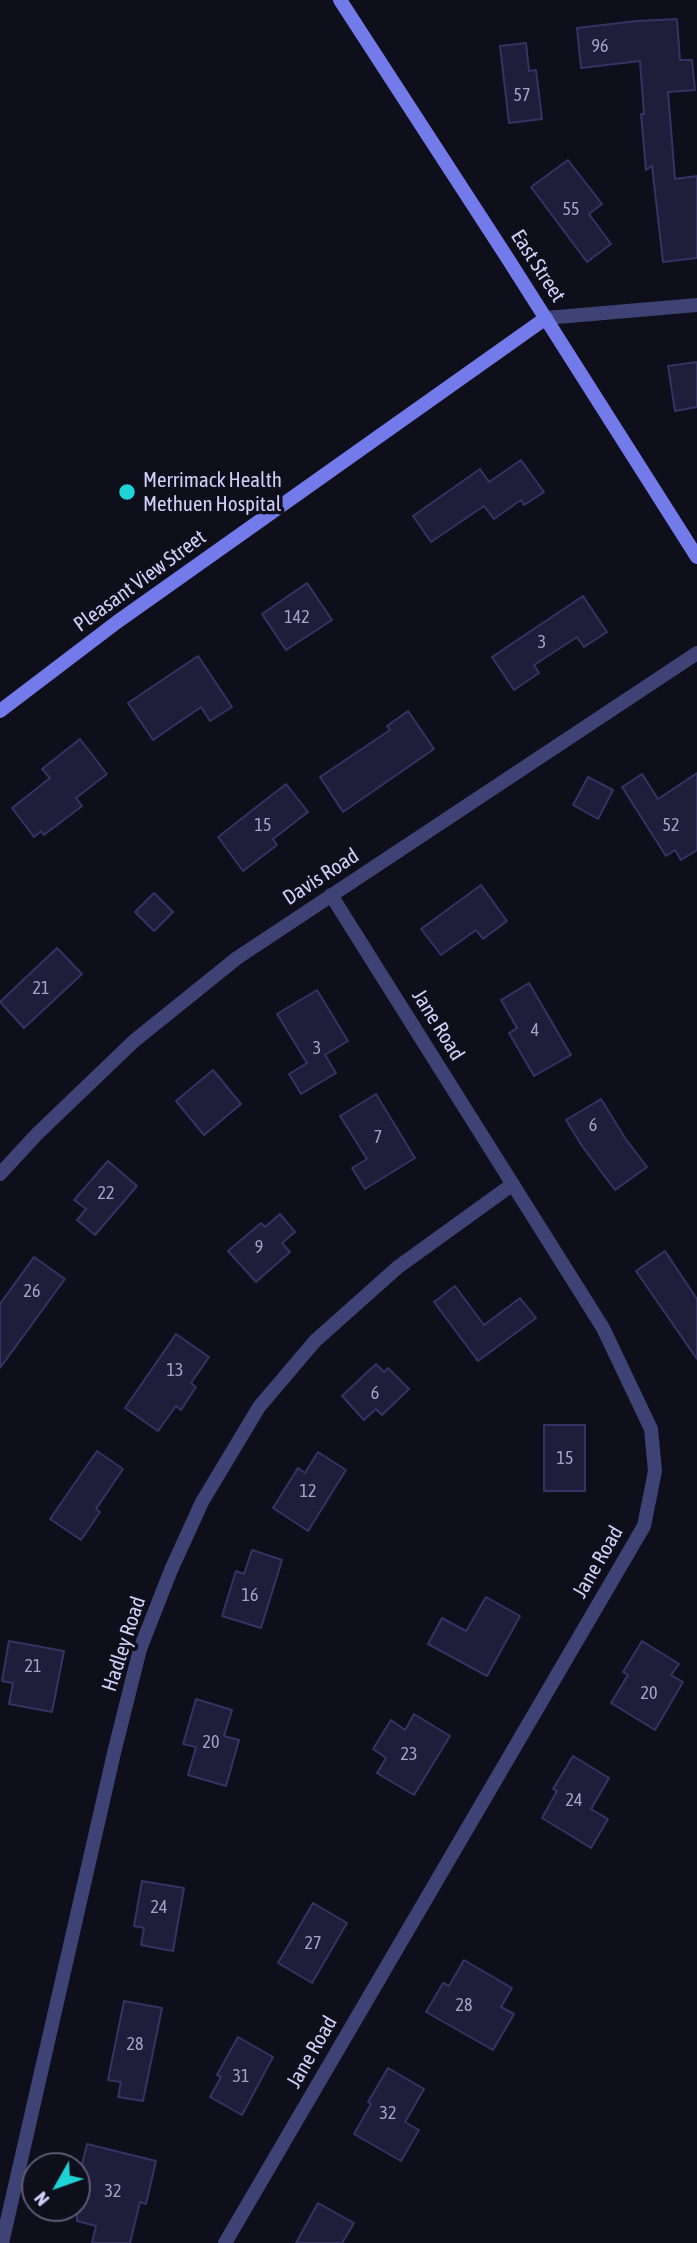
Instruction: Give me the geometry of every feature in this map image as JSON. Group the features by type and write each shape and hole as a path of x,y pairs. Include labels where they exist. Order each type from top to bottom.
{"street":[{"name":"East Street","path":"340,0 697,557"},
{"path":"546,318 697,305"},
{"name":"Pleasant View Street","path":"0,711 117,622 546,318"},
{"name":"Davis Road","path":"0,1174 37,1134 134,1041 237,958 697,653"},
{"name":"Jane Road","path":"225,2243 644,1526 655,1471 651,1429 603,1328 331,895"},
{"name":"Hadley Road","path":"2,2243 114,1752 141,1649 202,1502 259,1407 315,1341 398,1267 513,1184"}],"building":[{"path":"677,19 680,60 692,60 695,90 668,92 675,179 697,176 697,258 663,262 652,166 646,170 640,61 581,68 577,28"},
{"path":"526,43 529,71 536,70 542,119 509,123 500,46"},
{"path":"568,160 602,204 589,214 611,244 587,262 531,187"},
{"path":"697,362 697,407 675,411 668,366"},
{"path":"521,460 544,492 524,505 521,500 494,519 484,506 431,542 413,516 480,469 489,482"},
{"path":"307,583 332,620 286,650 262,614"},
{"path":"583,596 607,632 584,647 577,637 534,665 539,673 514,690 492,657"},
{"path":"198,656 232,707 210,721 201,707 153,740 128,703"},
{"path":"408,711 434,749 343,812 320,777 390,730 387,726"},
{"path":"80,739 107,774 76,798 82,806 44,835 41,831 34,837 12,808 50,778 42,769"},
{"path":"697,773 697,850 681,860 675,850 666,856 622,787 642,774 658,799"},
{"path":"588,777 613,790 598,819 573,805"},
{"path":"286,784 308,812 273,839 277,845 243,871 218,837"},
{"path":"481,885 507,921 483,939 476,930 441,955 421,929"},
{"path":"154,893 173,912 154,931 135,912"},
{"path":"57,948 82,974 24,1028 0,1002"},
{"path":"529,983 571,1055 534,1076 509,1033 517,1028 501,1000"},
{"path":"317,990 348,1041 325,1055 336,1073 301,1094 289,1074 307,1063 277,1014"},
{"path":"213,1070 241,1104 204,1135 176,1101"},
{"path":"376,1094 415,1158 365,1189 352,1168 367,1159 340,1116"},
{"path":"601,1099 647,1167 615,1190 566,1120"},
{"path":"108,1161 137,1186 95,1235 77,1220 86,1209 74,1200"},
{"path":"280,1214 295,1232 282,1243 290,1252 256,1282 228,1251 261,1223 265,1227"},
{"path":"665,1251 697,1299 697,1359 636,1271"},
{"path":"34,1257 65,1279 0,1368 0,1304"},
{"path":"455,1286 484,1325 520,1298 536,1318 478,1361 434,1302"},
{"path":"176,1334 209,1357 191,1383 196,1387 181,1410 176,1406 158,1431 125,1408"},
{"path":"376,1364 384,1372 388,1368 409,1389 382,1415 376,1409 364,1420 342,1396"},
{"path":"544,1425 585,1425 585,1491 544,1491"},
{"path":"97,1451 123,1469 96,1509 100,1512 81,1540 50,1519"},
{"path":"318,1452 346,1470 308,1531 273,1508 298,1468 305,1473"},
{"path":"252,1550 282,1560 261,1628 222,1616 236,1571 244,1574"},
{"path":"486,1597 520,1616 487,1676 428,1644 442,1618 466,1631"},
{"path":"9,1641 64,1651 52,1712 9,1704 13,1683 2,1681"},
{"path":"642,1641 679,1664 671,1675 683,1682 655,1730 611,1703 628,1675 623,1672"},
{"path":"196,1699 232,1710 224,1736 239,1740 226,1786 188,1775 196,1747 183,1744"},
{"path":"414,1714 450,1736 414,1795 377,1773 386,1758 373,1749 391,1720 405,1730"},
{"path":"573,1756 609,1778 591,1809 608,1819 591,1848 542,1818 557,1791 553,1789"},
{"path":"142,1881 184,1888 173,1951 141,1945 144,1928 134,1926"},
{"path":"313,1903 347,1923 312,1983 278,1963"},
{"path":"464,1960 512,1988 501,2007 514,2014 493,2050 426,2012 443,1983 449,1986"},
{"path":"124,2001 162,2008 143,2101 118,2097 121,2082 108,2080"},
{"path":"238,2037 273,2057 242,2115 210,2097 221,2077 217,2075"},
{"path":"388,2068 424,2089 405,2122 419,2130 401,2161 354,2134 371,2104 368,2102"},
{"path":"87,2144 156,2161 146,2204 140,2202 130,2243 92,2243 96,2226 81,2222 91,2222 91,2152 85,2152"},
{"path":"318,2203 354,2223 342,2243 296,2243"}],"place":[{"name":"Merrimack Health Methuen Hospital","path":"127,492"}]}
